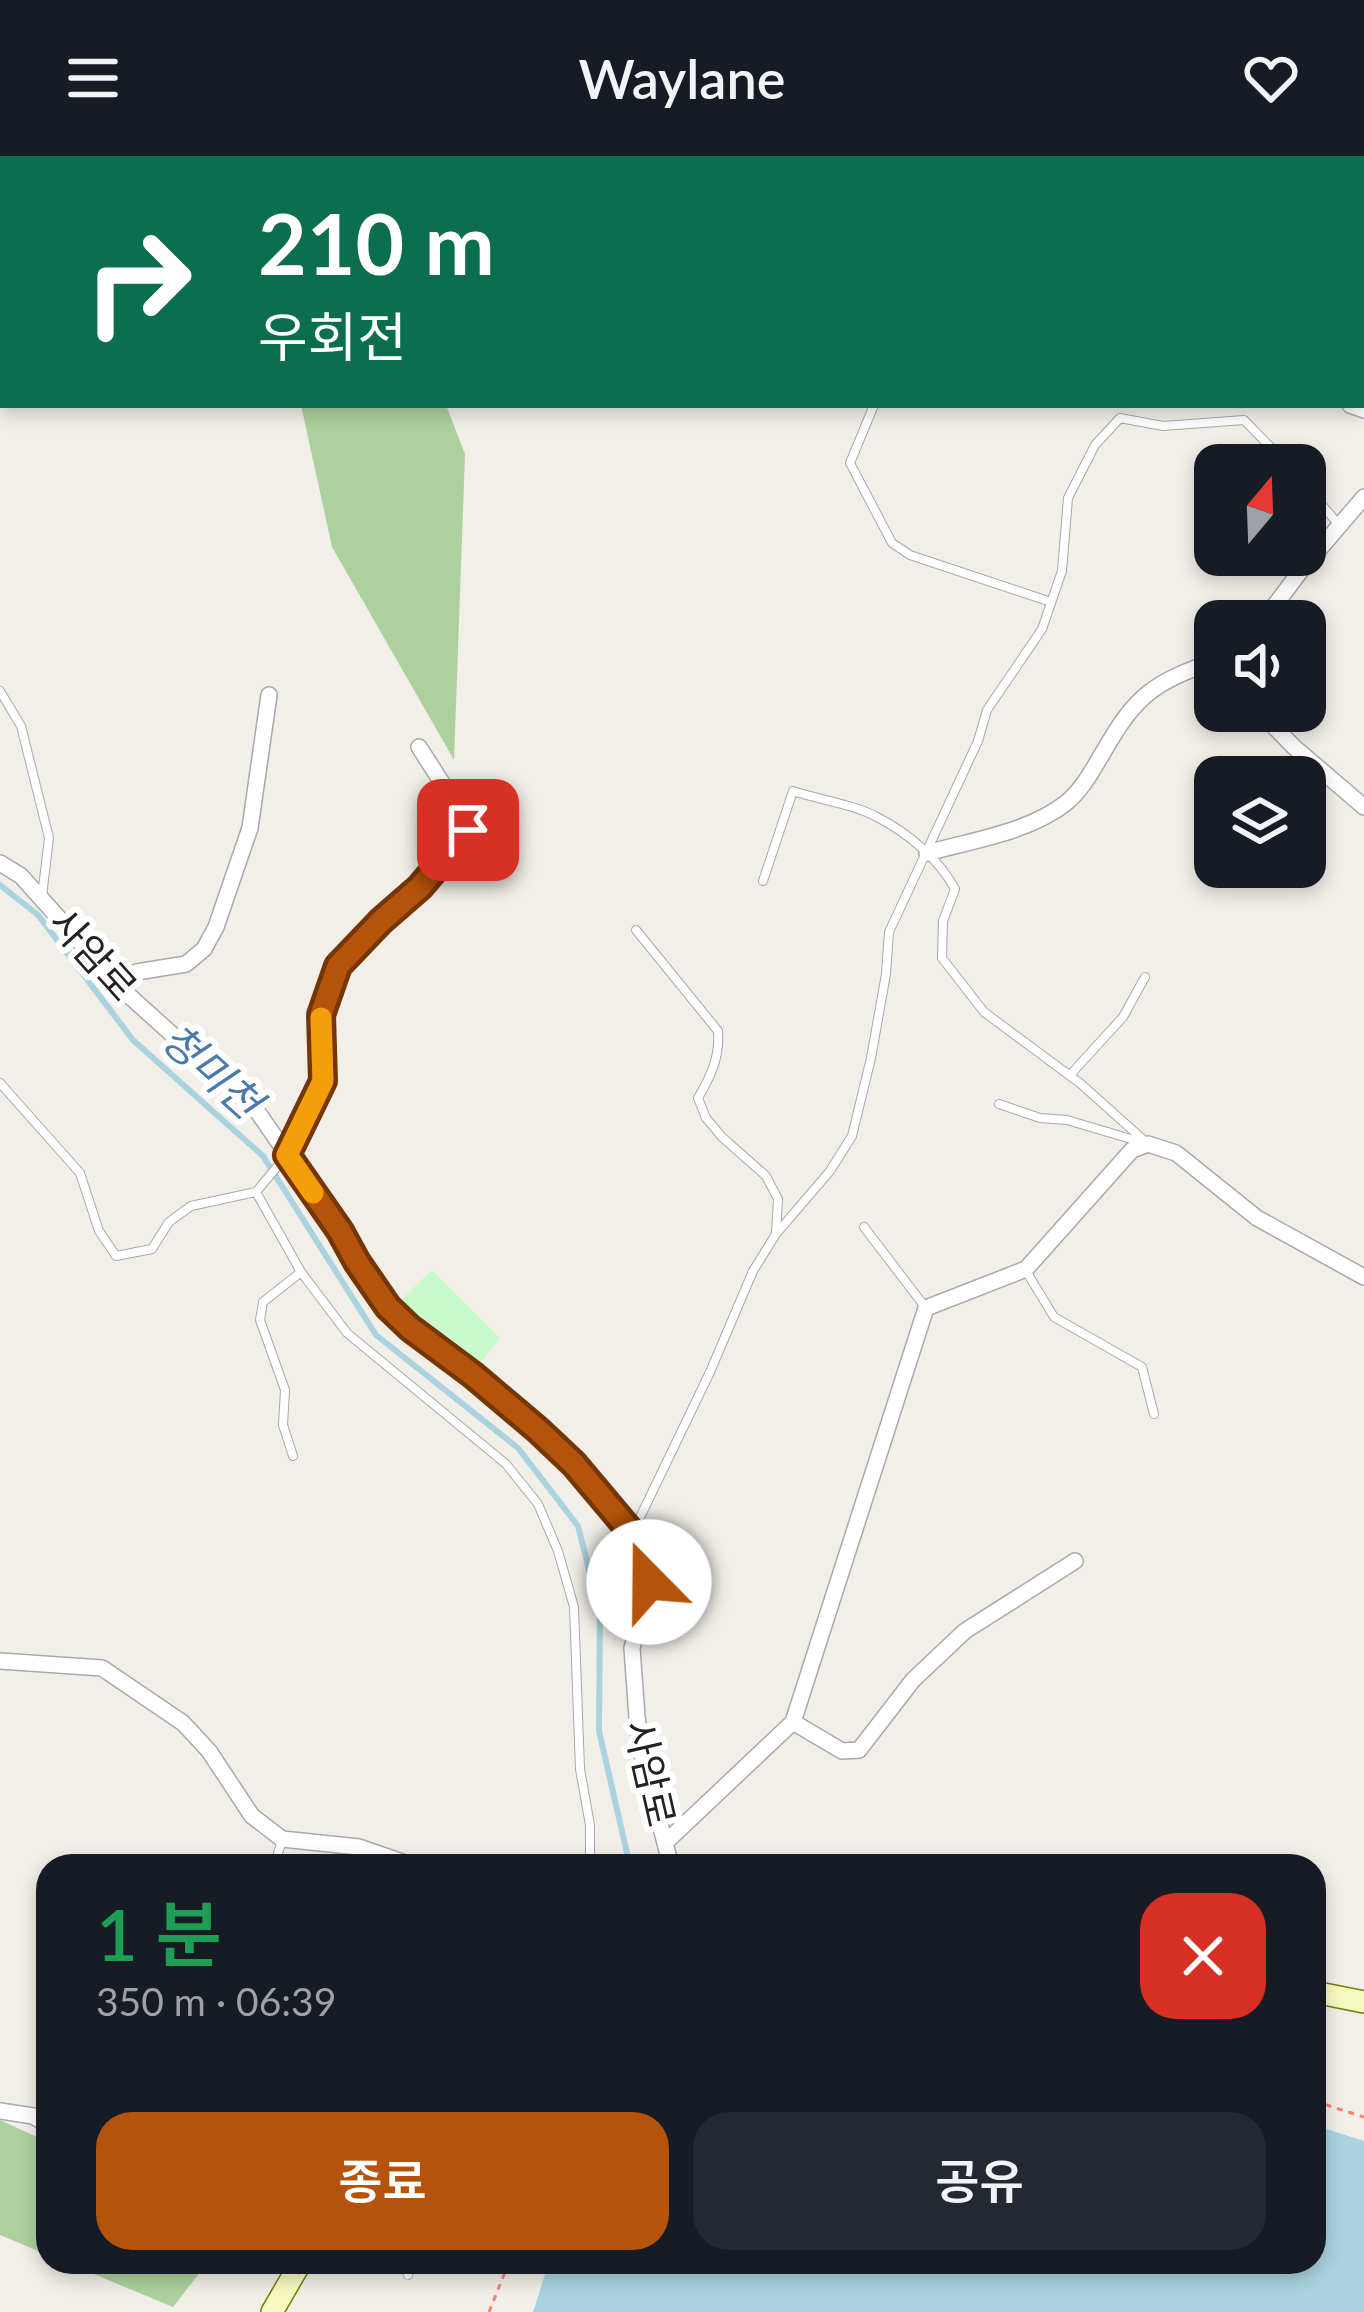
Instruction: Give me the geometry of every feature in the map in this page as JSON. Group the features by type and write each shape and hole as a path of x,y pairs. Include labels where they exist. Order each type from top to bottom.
{"main road":[{"path":"1326,1995 1364,2002"},
{"path":"272,2312 294,2274"}],"street":[{"path":"1279,600 1364,497"},
{"path":"927,853 1029,825 1067,802 1084,783 1126,713 1151,688 1194,670"},
{"path":"114,979 186,964 204,949 250,828 269,695"},
{"path":"1279,732 1364,807"},
{"path":"287,1155 323,1081 321,1015 338,966 420,887 468,830 419,747"},
{"name":"사암로","path":"0,863 21,876 114,979 257,1111 388,1307 538,1430 574,1464 632,1533 649,1582 632,1648 632,1679 642,1755 669,1854"},
{"path":"667,1841 793,1722 926,1308 1025,1269 1132,1150 1148,1144 1176,1153 1257,1218 1364,1276"},
{"path":"793,1722 842,1751 859,1750 913,1680 965,1630 1075,1561"},
{"path":"0,1661 102,1668 184,1724 209,1751 252,1816 282,1839 358,1847 379,1854"},
{"path":"0,2111 36,2118"}],"lane":[{"path":"873,408 850,464 892,543 910,555 1052,602"},
{"path":"632,1533 753,1271 852,1136 871,1058 890,932 978,741 987,710 1042,629 1062,572 1068,498 1095,445 1120,418 1163,426 1244,420 1267,444"},
{"path":"1326,509 1340,525"},
{"path":"0,691 21,726 50,838 41,897"},
{"path":"763,881 794,791 876,816 927,853 955,889 943,921 942,958 984,1012 1070,1075 1148,1144"},
{"path":"636,930 718,1030 714,1071 698,1098 706,1118 722,1137 766,1177 778,1199 776,1234"},
{"path":"1070,1075 1123,1017 1144,976"},
{"path":"0,1083 80,1173 99,1231 116,1256 152,1250 170,1222 191,1207 256,1192 287,1155"},
{"path":"999,1104 1148,1144"},
{"path":"256,1192 301,1272 347,1333 506,1464 538,1504 574,1607 580,1768 590,1854"},
{"path":"864,1227 926,1308"},
{"path":"1025,1269 1054,1317 1142,1367 1154,1414"},
{"path":"293,1456 283,1425 285,1390 260,1320 262,1303 301,1272"},
{"path":"278,1854 282,1839"}],"path":[{"path":"1326,2105 1364,2117"},
{"path":"489,2312 504,2274"}],"green space":[{"path":"302,408 447,408 465,454 454,760 332,547"},
{"path":"432,1270 500,1338 481,1362 400,1301"},
{"path":"0,2120 36,2136 36,2250 0,2235"},
{"path":"94,2274 199,2274 173,2307"}],"water":[{"path":"1326,2129 1364,2141 1364,2312 533,2312 545,2274 1326,2274"}],"waterway":[{"name":"청미천","path":"0,885 38,915 133,1040 263,1156 376,1335 518,1448 578,1526 600,1613 599,1731 627,1854"}],"slow traffic":[{"path":"313,1193 287,1155 323,1081 321,1018"}],"route":[{"path":"468,830 420,887 338,966 321,1015 323,1081 287,1155 388,1307 574,1464 632,1533 649,1582"}]}
